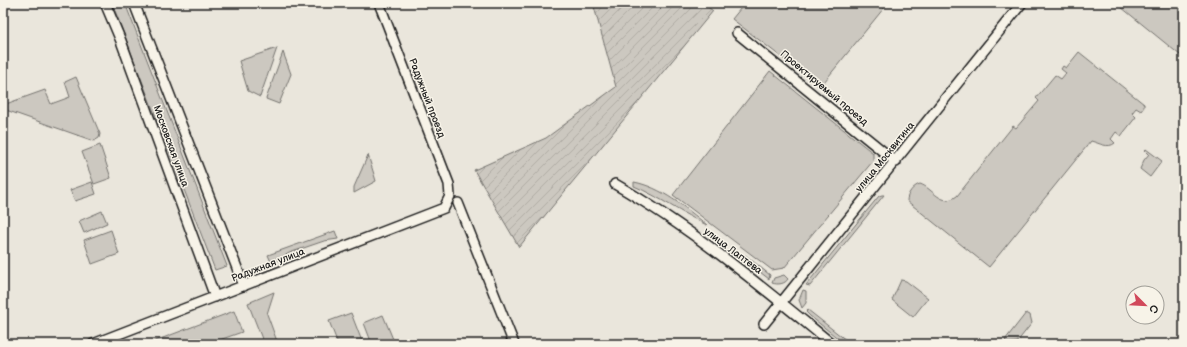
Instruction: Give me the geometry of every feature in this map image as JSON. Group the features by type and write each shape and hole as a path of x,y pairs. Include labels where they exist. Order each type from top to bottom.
{"street":[{"name":"Московская улица","path":"105,3 121,41 215,297"},
{"name":"Московская улица","path":"134,3 238,266 244,286"},
{"name":"Радужный проезд","path":"379,3 449,184 450,191 448,202"},
{"name":"улица Москвитина","path":"764,324 896,162 1022,3"},
{"name":"Проектируемый проезд","path":"737,33 896,162"},
{"name":"улица Лаптева","path":"615,184 700,239 782,302 832,344"},
{"name":"Радужная улица","path":"93,344 436,212 444,208 448,202"},
{"path":"458,204 514,344"}],"shaded area":[{"path":"112,3 125,3 227,266 215,270"},
{"path":"593,3 703,3 713,11 519,247 474,170 546,138 616,87"},
{"path":"745,3 888,3 820,87 732,19"},
{"path":"1116,3 1184,3 1184,47 1182,49 1184,56 1180,55"},
{"path":"277,48 260,97 248,91 239,61"},
{"path":"283,52 291,74 279,104 266,99"},
{"path":"1079,52 1144,104 1144,107 1141,111 1136,108 1132,113 1136,117 1121,136 1116,132 1111,139 1115,143 1112,145 1106,146 1091,141 989,267 907,201 909,193 913,188 920,184 942,199 951,199 957,196 1013,126 1016,128 1039,101 1036,98 1055,75 1061,79 1066,73 1061,69 1063,66 1066,68"},
{"path":"770,71 873,153 873,161 784,268 772,270 673,195"},
{"path":"76,77 100,134 99,138 94,141 3,109 3,105 45,90 51,104 70,97 65,82"},
{"path":"100,145 111,178 94,184 82,152"},
{"path":"1146,149 1162,161 1150,177 1140,169 1144,160 1149,154 1145,150"},
{"path":"368,155 376,181 354,193 354,187"},
{"path":"92,182 96,194 75,201 70,190"},
{"path":"634,182 654,188 663,193 682,205 707,225 634,186"},
{"path":"884,195 810,286 806,285 879,196"},
{"path":"102,211 107,223 84,233 79,221"},
{"path":"111,230 119,254 92,264 84,240"},
{"path":"335,231 338,239 324,241 289,253 272,264 268,255"},
{"path":"745,255 770,275 769,279 756,269"},
{"path":"784,275 788,279 785,282 779,284 772,283 774,278"},
{"path":"901,280 906,281 928,298 913,317 892,300"},
{"path":"803,290 806,291 806,303 802,308 799,300"},
{"path":"274,292 267,314 278,344 264,344 248,303"},
{"path":"808,310 851,344 845,344 810,316 806,312"},
{"path":"234,311 242,332 208,344 147,344"},
{"path":"351,313 363,344 338,344 329,321"},
{"path":"1026,313 1030,315 1032,323 1017,342 1008,343 1005,340"},
{"path":"383,315 395,344 372,344 364,323"}]}
